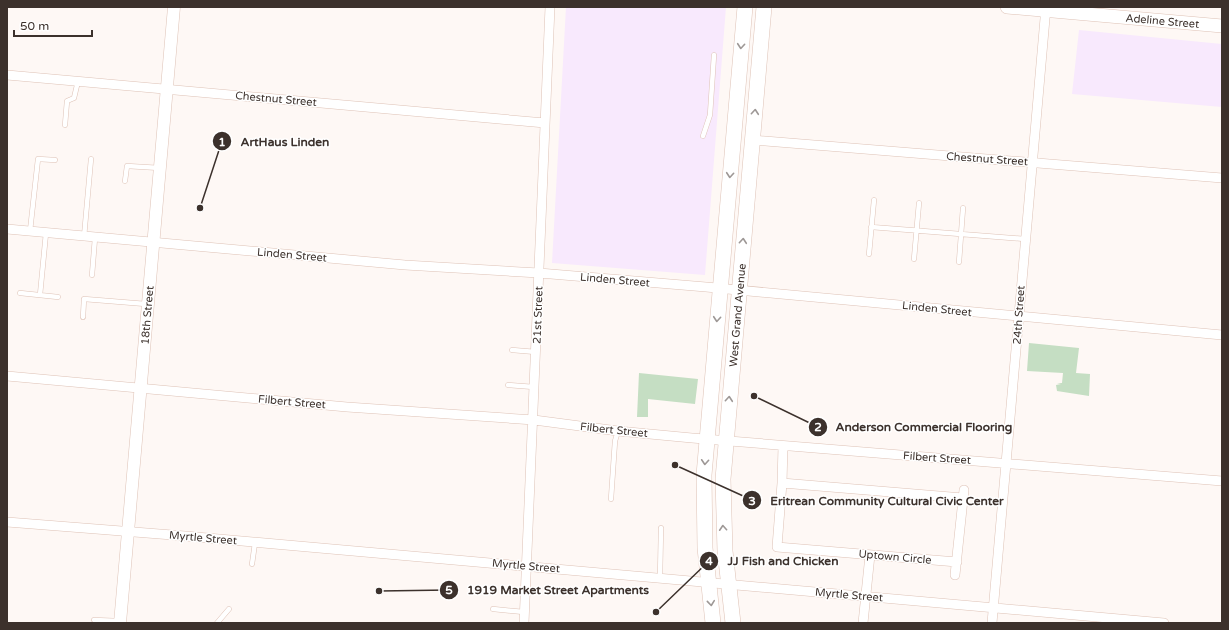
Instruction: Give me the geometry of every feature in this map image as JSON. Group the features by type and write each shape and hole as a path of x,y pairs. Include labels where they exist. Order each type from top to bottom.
{"main road":[{"name":"West Grand Avenue","path":"713,623 703,510 707,439 745,7"},
{"name":"West Grand Avenue","path":"733,623 722,517 723,479 764,7"},
{"name":"Adeline Street","path":"1007,7 1046,9 1222,26"}],"street":[{"name":"18th Street","path":"120,622 174,7"},
{"name":"21st Street","path":"524,623 534,420 550,7"},
{"name":"24th Street","path":"992,623 1008,463 1025,239 1046,9"},
{"name":"Chestnut Street","path":"7,75 545,123"},
{"name":"Chestnut Street","path":"752,140 1222,178"},
{"name":"Linden Street","path":"7,229 405,265 539,273 739,290 1222,335"},
{"name":"Filbert Street","path":"7,376 348,407 534,420 618,431 783,446 1222,481"},
{"name":"Uptown Circle","path":"783,446 782,483 777,546 957,562"},
{"path":"782,483 963,494 955,575"},
{"name":"Myrtle Street","path":"7,522 128,531 1164,623"},
{"path":"863,623 870,555"}],"lane":[{"path":"703,136 710,115 714,55"},
{"path":"65,125 67,101 74,98 78,81"},
{"path":"30,231 38,159 55,160"},
{"path":"84,237 91,159"},
{"path":"125,182 127,166 160,168"},
{"path":"869,254 874,200"},
{"path":"914,259 919,203"},
{"path":"959,262 963,208"},
{"path":"871,227 1025,239"},
{"path":"40,295 46,233"},
{"path":"92,275 95,238"},
{"path":"20,293 58,297"},
{"path":"83,317 84,299 148,304"},
{"path":"512,350 536,352"},
{"path":"508,385 535,387"},
{"path":"611,499 615,441 618,431"},
{"path":"660,579 661,528"},
{"path":"252,564 255,543"},
{"path":"217,623 229,609"},
{"path":"493,609 524,612"},
{"path":"94,620 120,622"}],"shaded area":[{"path":"566,7 726,7 705,275 552,263"},
{"path":"1079,30 1222,44 1222,107 1072,94"}],"green space":[{"path":"1029,343 1079,348 1076,373 1090,374 1089,396 1057,391 1056,385 1061,384 1057,383 1062,383 1063,373 1027,371"},
{"path":"639,373 698,379 695,404 648,399 648,417 637,417"}],"place":[{"name":"ArtHaus Linden","path":"200,208"},
{"name":"Anderson Commercial Flooring","path":"754,396"},
{"name":"Eritrean Community Cultural Civic Center","path":"675,465"},
{"name":"1919 Market Street Apartments","path":"379,591"},
{"name":"JJ Fish and Chicken","path":"656,612"}]}
